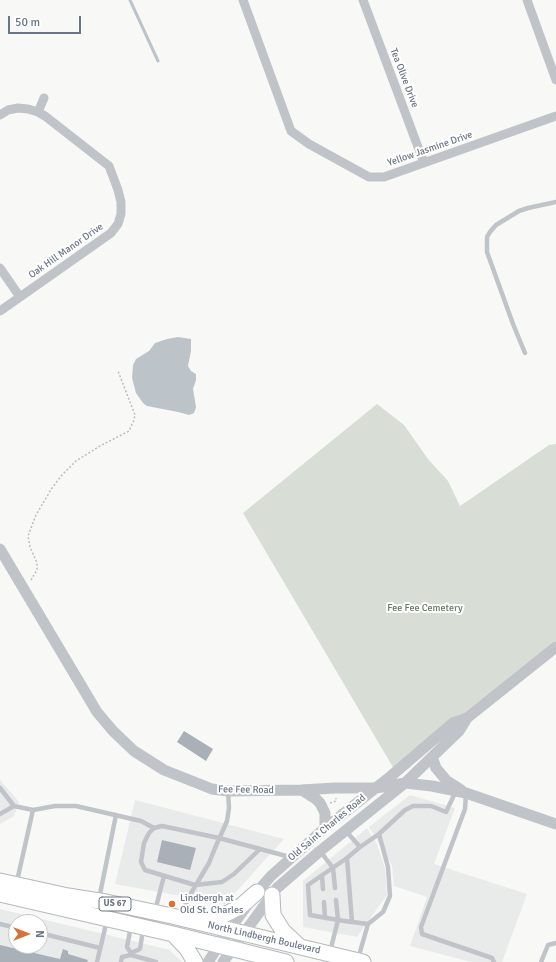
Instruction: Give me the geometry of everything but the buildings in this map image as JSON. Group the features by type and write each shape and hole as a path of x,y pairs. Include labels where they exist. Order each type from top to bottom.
{"highway":[{"name":"North Lindbergh Boulevard","path":"0,881 68,896 155,912 360,961"},
{"path":"199,922 220,917 230,912 241,906 257,892"},
{"name":"North Lindbergh Boulevard","path":"0,894 286,962"},
{"path":"272,895 273,916 283,931 300,947"},
{"path":"173,934 187,949 195,962"}],"street":[{"name":"Yellow Jasmine Drive","path":"243,0 291,131 309,144 369,177 384,177 556,116"},
{"name":"Tea Olive Drive","path":"363,0 424,163"},
{"path":"527,0 556,80"},
{"path":"38,112 44,98"},
{"name":"Oak Hill Manor Drive","path":"0,115 8,110 18,108 28,108 38,112 109,166 119,196 121,214 118,224 111,233 0,312"},
{"path":"0,268 20,297"},
{"name":"Fee Fee Road","path":"0,549 86,696 97,712 113,731 134,751 164,770 212,789 228,791 376,788 405,783 432,786 461,792 556,824"},
{"name":"Old Saint Charles Road","path":"208,962 226,947 257,892 271,876 326,828 453,723 467,718 556,647"},
{"name":"Old Saint Charles Road","path":"236,931 272,895 277,888 405,783 459,731 467,718"},
{"path":"432,757 436,768 461,792"},
{"path":"301,790 320,803 325,813 326,828"},
{"path":"312,840 320,852"},
{"name":"Old Saint Charles Road","path":"223,962 226,947"}],"lane":[{"path":"526,353 513,324 487,252 487,237 496,225 519,211 556,202"},
{"path":"0,788 14,806 33,810 55,806 76,806 141,821 154,828"},
{"path":"182,918 187,900 209,863 227,821 229,808 228,791"},
{"path":"368,924 310,915 308,885 347,858 378,834 405,810 413,806 431,806 446,812 461,792"},
{"path":"461,792 465,809 421,927 422,934 492,958 494,962"},
{"path":"0,814 14,806"},
{"path":"16,885 33,810"},
{"path":"98,901 116,815"},
{"path":"260,849 234,874 222,882 195,886 145,870 141,862 144,843 149,833 154,828 162,826 219,838 292,857"},
{"path":"346,831 360,847"},
{"path":"360,961 368,924 383,912 390,896 388,867 378,834"},
{"path":"320,852 333,868 335,888"},
{"path":"347,858 352,922"},
{"path":"155,912 164,876"},
{"path":"322,876 323,889"},
{"path":"330,954 338,920 336,900"},
{"path":"324,902 326,918"},
{"path":"97,962 107,919"},
{"path":"121,962 122,957 140,949 138,926"},
{"path":"138,926 127,947 131,954 156,962"},
{"path":"48,935 100,948"},
{"path":"541,962 548,945 556,943"}],"path":[{"path":"23,588 32,579 37,570 37,563 28,542 28,536 36,515 52,488 76,461 128,431 134,420 135,415 118,371"},
{"path":"327,804 336,801 335,796"}],"shaded area":[{"path":"178,337 191,339 191,351 188,366 191,371 196,374 193,389 196,407 194,413 189,415 147,406 136,393 132,378 133,365 136,359 149,351 155,343"},
{"path":"0,780 19,802 14,816 0,824"},
{"path":"410,795 455,808 434,864 527,894 502,962 471,962 410,946 427,897 394,886 392,865 369,827"},
{"path":"135,800 284,839 225,904 115,884"},
{"path":"367,828 377,844 385,868 387,895 357,937 303,927 303,881"},
{"path":"0,909 21,914 8,914 8,954 48,954 48,921 170,950 182,962 0,962"}],"green space":[{"name":"Fee Fee Cemetery","path":"377,404 404,425 428,459 448,481 460,506 549,445 556,444 556,641 394,769 243,513"}],"waterway":[{"path":"130,0 158,61"}],"place":[{"name":"Lindbergh at Old St. Charles","path":"172,904"}]}
